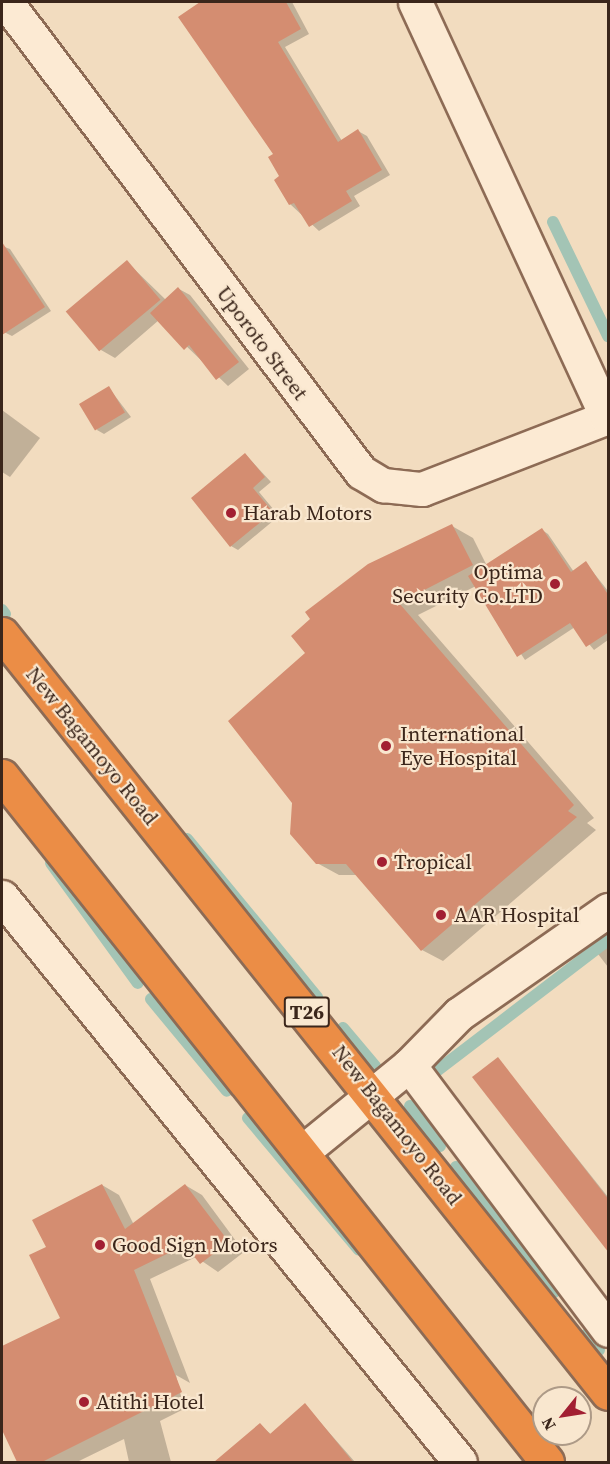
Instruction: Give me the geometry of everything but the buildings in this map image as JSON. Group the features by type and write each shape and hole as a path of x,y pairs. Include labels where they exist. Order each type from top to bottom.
{"highway":[{"name":"New Bagamoyo Road","path":"2,634 373,1094 609,1393"},
{"path":"2,776 547,1462"}],"street":[{"name":"Uporoto Street","path":"6,2 361,472 383,484 422,489 608,418 415,2"},
{"path":"2,897 460,1462"},
{"path":"302,1152 409,1065 459,1014 609,910"},
{"path":"409,1065 609,1330"}],"waterway":[{"path":"553,222 608,336"},
{"path":"2,610 5,614"},
{"path":"187,839 317,997"},
{"path":"51,863 138,983"},
{"path":"434,1073 608,940"},
{"path":"151,999 227,1091"},
{"path":"343,1028 375,1066"},
{"path":"410,1106 440,1146"},
{"path":"248,1118 359,1250"},
{"path":"456,1167 554,1292"},
{"path":"587,1334 599,1350"}],"place":[{"name":"Harab Motors","path":"231,513"},
{"name":"Optima Security Co.LTD","path":"555,584"},
{"name":"International Eye Hospital","path":"386,746"},
{"name":"Tropical","path":"382,862"},
{"name":"AAR Hospital","path":"441,915"},
{"name":"Good Sign Motors","path":"100,1245"},
{"name":"Atithi Hotel","path":"84,1402"}]}
